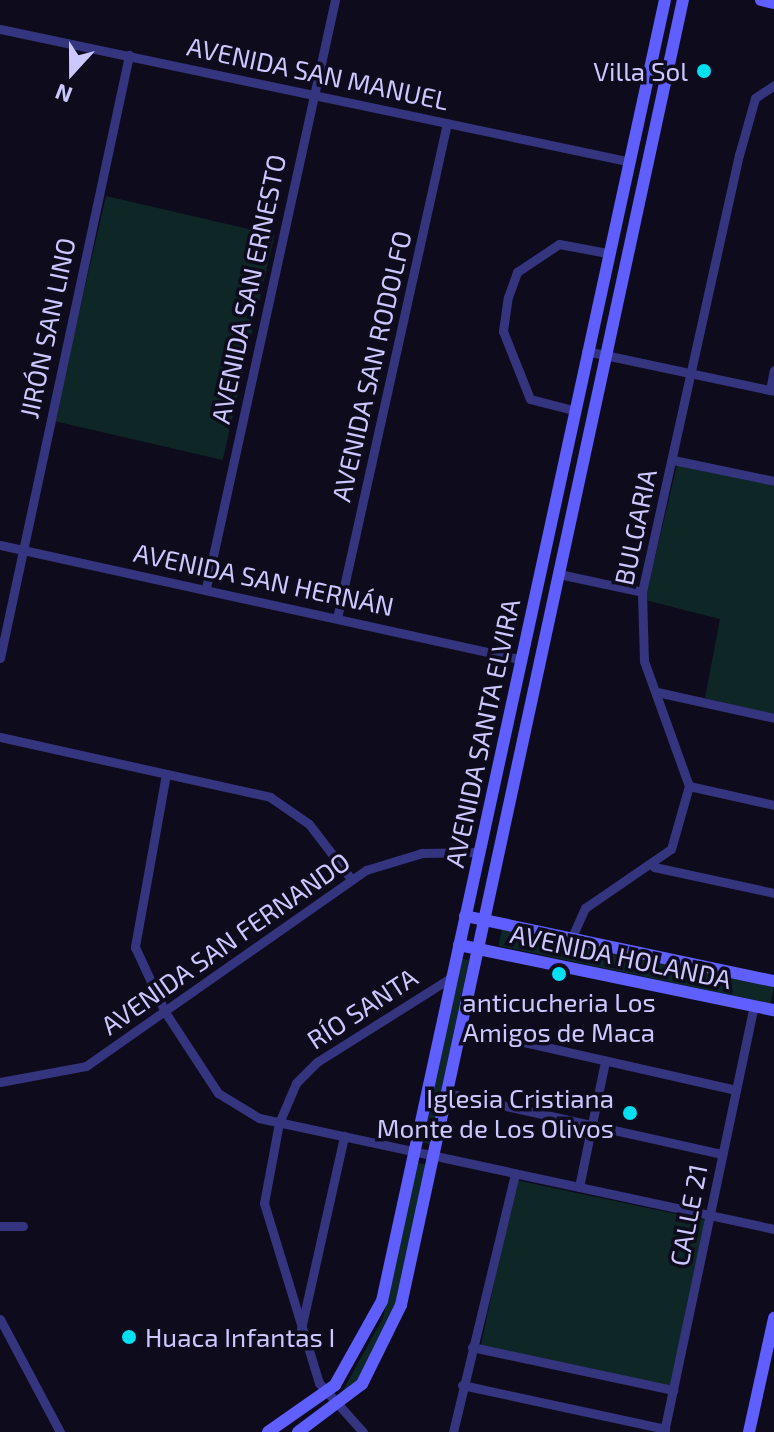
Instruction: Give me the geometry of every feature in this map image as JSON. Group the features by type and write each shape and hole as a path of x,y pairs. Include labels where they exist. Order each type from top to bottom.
{"street":[{"name":"AVENIDA SAN ERNESTO","path":"206,588 335,0"},
{"name":"AVENIDA SANTA ELVIRA","path":"268,1432 327,1395 363,1345 382,1301 627,161 665,0"},
{"name":"AVENIDA SANTA ELVIRA","path":"298,1432 339,1408 392,1332 486,920 683,0"},
{"path":"761,0 774,3"},
{"name":"AVENIDA SAN MANUEL","path":"0,29 627,161"},
{"name":"JIRÓN SAN LINO","path":"0,658 129,55"},
{"name":"BULGARIA","path":"689,786 644,661 642,592 673,460 689,371 755,98 774,85"},
{"name":"AVENIDA SAN RODOLFO","path":"337,618 447,123"},
{"path":"573,410 530,399 503,331 508,297 517,272 559,244 607,253"},
{"path":"586,351 772,391 774,370"},
{"path":"673,460 774,481"},
{"name":"AVENIDA SAN HERNÁN","path":"0,545 519,659"},
{"path":"559,574 642,592"},
{"path":"527,624 547,629"},
{"path":"657,692 774,718"},
{"path":"0,737 285,804 351,879"},
{"path":"166,774 135,929 141,964 165,1012 218,1093 279,1123 774,1229"},
{"path":"572,937 585,908 654,867 671,849 689,786 774,805"},
{"name":"AVENIDA SAN FERNANDO","path":"0,1082 86,1066 351,879 422,853 480,852"},
{"path":"654,867 774,893"},
{"name":"AVENIDA HOLANDA","path":"465,916 774,981"},
{"name":"AVENIDA HOLANDA","path":"459,945 774,1010"},
{"name":"RÍO SANTA","path":"363,1432 327,1395 300,1333 264,1203 279,1123 296,1083 317,1062 452,977"},
{"name":"CALLE 21","path":"664,1431 754,1006"},
{"path":"461,1028 736,1090"},
{"path":"579,1187 605,1061"},
{"path":"447,1093 722,1154"},
{"path":"300,1333 344,1136"},
{"path":"453,1432 515,1173"},
{"path":"0,1226 23,1226"},
{"path":"749,1432 774,1318"},
{"path":"0,1319 60,1432"},
{"path":"472,1347 673,1390"},
{"path":"462,1385 664,1431"}],"green space":[{"path":"106,196 275,235 223,460 54,421"},
{"path":"677,465 774,486 774,715 705,698 720,619 645,600"},
{"path":"502,929 774,987 770,1003 498,946"},
{"path":"462,959 469,960 430,1144 423,1142"},
{"path":"418,1163 428,1165 400,1296 357,1382 341,1394 383,1318"},
{"path":"516,1180 706,1220 670,1388 480,1347"}],"place":[{"name":"Villa Sol","path":"704,71"},
{"name":"anticucheria Los Amigos de Maca","path":"559,974"},
{"name":"Iglesia Cristiana Monte de Los Olivos","path":"630,1113"},
{"name":"Huaca Infantas I","path":"129,1337"}]}
